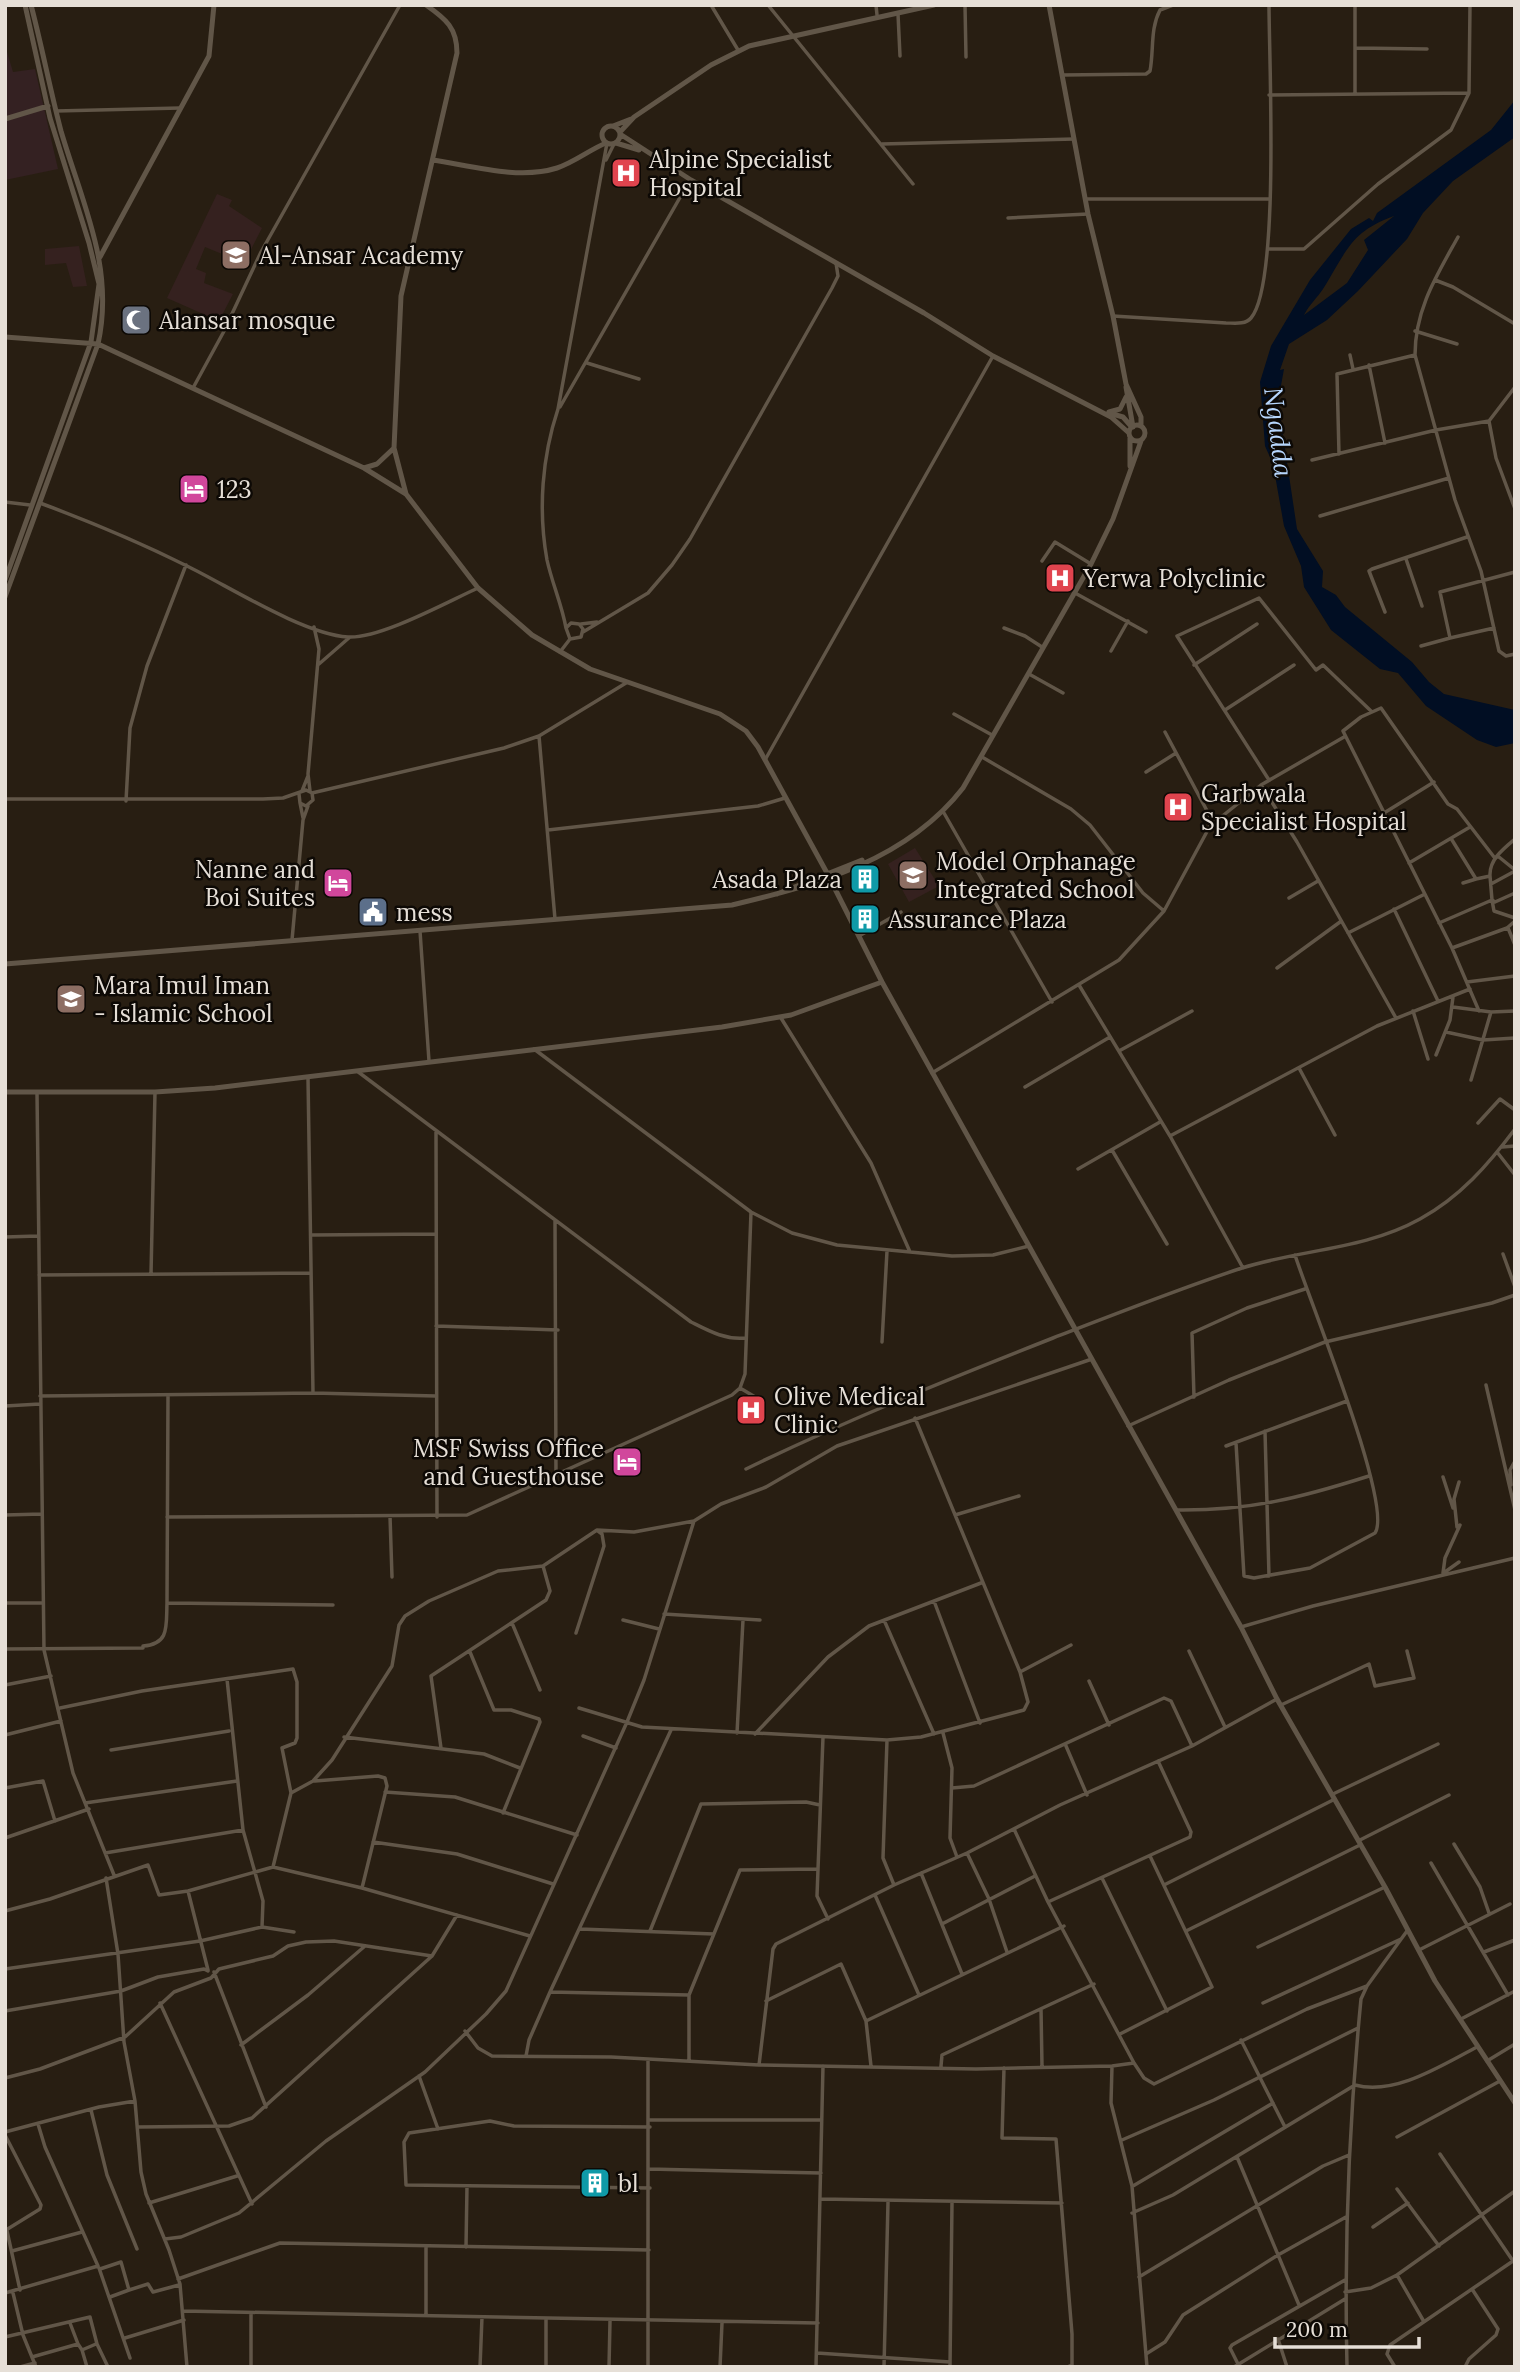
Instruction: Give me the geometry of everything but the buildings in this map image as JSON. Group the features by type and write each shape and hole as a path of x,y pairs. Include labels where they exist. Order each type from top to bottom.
{"street":[{"path":"5,580 30,505 95,343 99,284 48,106 25,5"},
{"path":"5,597 95,343 105,301 100,257 57,111 32,5"},
{"path":"100,257 209,56 214,5"},
{"path":"192,390 223,334 255,262 400,5"},
{"path":"406,494 394,448 401,296 457,53 457,38 452,26 426,5"},
{"path":"711,5 738,50"},
{"path":"768,5 913,184"},
{"path":"876,5 877,16"},
{"path":"591,149 608,126 634,117 738,50 791,35 934,5"},
{"path":"965,5 966,57"},
{"path":"1049,5 1088,214 1113,316 1126,384 1131,431 1130,472"},
{"path":"1061,75 1146,74 1150,71 1152,62 1154,21 1160,10 1173,5"},
{"path":"1113,316 1226,323 1248,321 1262,296 1269,249 1269,5"},
{"path":"1355,5 1355,93"},
{"path":"1269,249 1295,251 1311,244 1378,184 1451,130 1469,93 1470,5"},
{"path":"898,12 900,56"},
{"path":"1355,48 1427,49"},
{"path":"1269,94 1469,93"},
{"path":"5,119 48,106"},
{"path":"57,111 182,108"},
{"path":"570,639 548,563 542,510 547,443 558,409 605,162 611,143 634,117"},
{"path":"613,126 645,152 691,180 993,356 1120,422 1141,440"},
{"path":"601,133 611,143 645,152"},
{"path":"882,144 1074,139"},
{"path":"433,160 517,172 542,172 570,163 591,149 611,143"},
{"path":"558,409 691,180"},
{"path":"1086,198 1270,199"},
{"path":"1007,218 1088,214"},
{"path":"1458,237 1422,305 1415,331 1415,355 1449,478 1483,580 1501,655 1515,654"},
{"path":"836,263 838,276"},
{"path":"570,639 578,639 583,632 648,593 690,539 838,276 849,270"},
{"path":"1435,279 1515,324"},
{"path":"1415,331 1457,344"},
{"path":"5,337 95,343 364,468 406,494 478,589 518,625 559,653 626,683 731,720 746,731 765,760 882,982 1241,1627 1277,1699 1419,1950 1477,2047 1514,2101"},
{"path":"1350,355 1353,369"},
{"path":"1339,454 1338,373 1415,355"},
{"path":"765,760 993,356"},
{"path":"587,363 639,379"},
{"path":"1369,365 1385,443"},
{"path":"5,964 720,907 774,895 899,846 944,813 982,757 1091,564 1145,433 1126,384"},
{"path":"1312,460 1436,430 1489,421 1515,387"},
{"path":"1099,412 1120,409 1126,397"},
{"path":"1108,412 1128,421 1131,431"},
{"path":"1489,421 1496,458 1515,509"},
{"path":"1131,431 1141,426"},
{"path":"364,468 377,464 394,448"},
{"path":"1320,516 1449,478"},
{"path":"5,502 30,505"},
{"path":"40,503 119,533 314,628 350,637 374,633 478,589"},
{"path":"1385,612 1369,571 1467,537"},
{"path":"1042,561 1055,542 1091,564"},
{"path":"1406,559 1422,606"},
{"path":"125,801 130,728 148,666 186,565"},
{"path":"1450,638 1440,592 1515,572"},
{"path":"1075,593 1146,632"},
{"path":"1269,780 1177,636 1259,597 1316,670 1323,665 1371,711"},
{"path":"564,612 583,632"},
{"path":"1111,651 1128,621"},
{"path":"566,628 577,623 600,622"},
{"path":"1194,665 1257,624"},
{"path":"313,800 308,774 318,666 318,639 314,628"},
{"path":"1004,628 1025,636 1044,649"},
{"path":"1421,646 1494,628"},
{"path":"318,666 350,637"},
{"path":"559,653 570,639"},
{"path":"1225,710 1294,665"},
{"path":"1029,674 1063,693"},
{"path":"284,798 300,792 327,791 504,748 539,736 626,683"},
{"path":"1479,1011 1452,948 1423,895 1343,731 1371,711 1381,708 1450,806 1457,809 1494,858 1499,856"},
{"path":"954,714 994,736"},
{"path":"1166,732 1213,822"},
{"path":"539,736 555,920"},
{"path":"932,1073 1119,960 1164,911 1213,822 1261,785 1345,737"},
{"path":"1146,772 1176,753"},
{"path":"982,757 1071,809 1090,825 1143,893 1164,911"},
{"path":"303,820 300,792 308,774"},
{"path":"1384,813 1434,782"},
{"path":"1261,785 1396,1018"},
{"path":"292,942 303,820 309,804 327,791"},
{"path":"5,799 125,801 284,798 309,804"},
{"path":"548,830 758,806 785,798"},
{"path":"944,813 1052,1002"},
{"path":"1408,863 1452,840 1470,827"},
{"path":"1452,948 1507,928 1515,919 1494,911 1490,865 1500,851 1515,839"},
{"path":"1452,840 1476,879"},
{"path":"1491,884 1515,871 1499,856"},
{"path":"1463,883 1490,876"},
{"path":"1289,898 1318,881"},
{"path":"1439,923 1492,900 1495,902 1515,894"},
{"path":"1348,933 1423,895"},
{"path":"1394,909 1438,1002"},
{"path":"859,936 901,912"},
{"path":"1277,968 1341,922"},
{"path":"1507,928 1515,945"},
{"path":"421,931 429,1061"},
{"path":"1468,982 1515,976"},
{"path":"5,1092 155,1092 215,1088 534,1049 781,1018 882,982"},
{"path":"1079,985 1170,1136 1243,1268"},
{"path":"1170,1136 1396,1018 1470,989"},
{"path":"1436,1055 1446,1032 1453,997"},
{"path":"1453,1007 1491,1012 1515,1011"},
{"path":"1413,1011 1429,1059"},
{"path":"1119,1051 1192,1012"},
{"path":"1471,1080 1491,1012"},
{"path":"781,1018 871,1163 910,1252"},
{"path":"1446,1032 1483,1040 1515,1038"},
{"path":"1025,1087 1110,1037"},
{"path":"534,1049 751,1212 792,1233 837,1245 887,1251 993,1255 1029,1246"},
{"path":"1299,1068 1335,1135"},
{"path":"356,1070 691,1322 713,1334 733,1339 746,1338"},
{"path":"308,1076 313,1393"},
{"path":"150,1274 155,1092"},
{"path":"37,1093 44,1650 73,1773 114,1875"},
{"path":"1478,1123 1500,1099 1515,1110"},
{"path":"1078,1169 1160,1122"},
{"path":"746,1469 847,1420 1076,1329 1243,1268 1295,1255 1346,1248 1417,1221 1466,1187 1515,1129"},
{"path":"436,1132 437,1517"},
{"path":"1502,1147 1515,1146"},
{"path":"1112,1150 1167,1244"},
{"path":"1497,1152 1515,1175"},
{"path":"167,1517 437,1517 475,1512 732,1395 740,1388 745,1374 751,1212"},
{"path":"555,1221 558,1330 556,1476"},
{"path":"312,1235 435,1234"},
{"path":"5,1237 39,1236"},
{"path":"882,1342 887,1251"},
{"path":"1503,1254 1515,1287"},
{"path":"1236,1443 1244,1576 1269,1576 1310,1568 1375,1534 1380,1523 1370,1476 1347,1401 1295,1255"},
{"path":"39,1275 311,1273"},
{"path":"1194,1397 1192,1333 1247,1308 1306,1289"},
{"path":"1128,1426 1325,1342 1492,1303 1515,1295"},
{"path":"436,1326 558,1330"},
{"path":"291,1793 313,1781 332,1760 344,1737 392,1666 396,1635 405,1616 462,1585 499,1571 543,1566 597,1530 634,1532 694,1521 721,1504 766,1487 824,1451 1092,1359"},
{"path":"1486,1385 1515,1510"},
{"path":"740,1388 762,1401"},
{"path":"40,1396 313,1393 436,1396"},
{"path":"5,1649 142,1648 156,1645 165,1631 167,1603 168,1396"},
{"path":"1226,1446 1347,1401"},
{"path":"5,1406 40,1404"},
{"path":"579,1708 627,1722 671,1730 887,1740 943,1732 1027,1707 1020,1672 915,1418"},
{"path":"1265,1431 1269,1576"},
{"path":"1511,1494 1510,1470 1515,1461"},
{"path":"1176,1510 1238,1510 1267,1505 1370,1476"},
{"path":"1443,1477 1459,1527 1445,1558 1443,1573"},
{"path":"1455,1513 1455,1490 1459,1482"},
{"path":"955,1515 1019,1496"},
{"path":"5,1515 43,1514"},
{"path":"390,1516 392,1577"},
{"path":"165,2239 211,2226 252,2204 326,2141 419,2076 506,1991 627,1722 694,1521"},
{"path":"576,1633 604,1546 602,1534 597,1530"},
{"path":"1241,1627 1443,1573 1515,1558"},
{"path":"1443,1573 1459,1562"},
{"path":"441,1748 430,1679 549,1596 543,1566"},
{"path":"755,1734 828,1657 869,1626 982,1583"},
{"path":"934,1601 980,1723"},
{"path":"5,1603 43,1603"},
{"path":"167,1603 333,1605"},
{"path":"664,1614 760,1620"},
{"path":"623,1620 659,1629"},
{"path":"737,1733 743,1620"},
{"path":"884,1620 934,1734"},
{"path":"512,1623 540,1690"},
{"path":"1020,1672 1071,1645"},
{"path":"1281,1705 1369,1664 1375,1686 1414,1678 1407,1650"},
{"path":"470,1651 494,1710 511,1710 539,1718 503,1813"},
{"path":"1189,1651 1226,1727"},
{"path":"59,1708 293,1669 297,1674 297,1738 295,1743 282,1748 291,1793 273,1867"},
{"path":"5,1685 51,1676"},
{"path":"227,1679 230,1731 243,1830 252,1872 263,1901 262,1927"},
{"path":"1089,1681 1109,1724"},
{"path":"952,1788 974,1786 1168,1698 1192,1746"},
{"path":"759,2065 776,1944 894,1885 957,1858 1192,1746 1277,1699"},
{"path":"5,1735 61,1721"},
{"path":"526,2056 529,2040 550,1992 671,1730"},
{"path":"111,1750 230,1731"},
{"path":"943,1732 952,1768 950,1838 957,1858"},
{"path":"583,1736 616,1748"},
{"path":"344,1737 484,1754 520,1768"},
{"path":"823,1737 817,1896 828,1919"},
{"path":"887,1740 883,1858 894,1885"},
{"path":"1164,1885 1438,1744"},
{"path":"1066,1746 1087,1795"},
{"path":"1048,1902 1190,1837 1191,1832 1158,1761"},
{"path":"313,1781 378,1776 385,1778 385,1792 362,1888"},
{"path":"5,1788 43,1781 55,1821"},
{"path":"85,1803 237,1781"},
{"path":"385,1792 455,1797 577,1835"},
{"path":"1186,1931 1449,1795"},
{"path":"650,1931 701,1804 806,1802 820,1805"},
{"path":"5,1838 89,1809"},
{"path":"1014,1829 1048,1902 1064,1926 1134,2063 1144,2078 1154,2084 1307,2009 1367,1986"},
{"path":"105,1853 243,1830"},
{"path":"373,1842 457,1854 553,1884"},
{"path":"1454,1844 1480,1886 1489,1913"},
{"path":"967,1853 989,1899 1007,1952"},
{"path":"1121,2034 1212,1987 1150,1856"},
{"path":"1431,1863 1508,1995"},
{"path":"5,1911 50,1899 148,1865 159,1895 188,1891 273,1867 362,1888 530,1936"},
{"path":"689,2061 689,1995 740,1870 817,1870"},
{"path":"921,1873 962,1974"},
{"path":"942,1924 1035,1876"},
{"path":"106,1878 118,1954 124,2038 135,2101 141,2172 149,2203 165,2239 179,2282 187,2367"},
{"path":"1102,1878 1167,2011"},
{"path":"1258,1947 1385,1887"},
{"path":"188,1891 211,1978"},
{"path":"875,1895 919,1995"},
{"path":"1419,1950 1510,1904"},
{"path":"138,2127 242,2122 265,2106 432,1956 457,1915"},
{"path":"866,2021 1064,1926"},
{"path":"5,1969 200,1941 262,1927 294,1932"},
{"path":"580,1929 715,1934"},
{"path":"1347,2367 1345,2280 1349,2155 1361,1999 1367,1986 1408,1929"},
{"path":"1263,2003 1402,1939"},
{"path":"1484,1952 1515,1940"},
{"path":"5,2078 40,2069 124,2038 174,1992 211,1978 214,1972 273,1956 288,1947 306,1942 365,1945 432,1956"},
{"path":"241,2045 307,1995 365,1945"},
{"path":"766,2001 841,1964 866,2021 871,2066"},
{"path":"5,2011 121,1991 158,1978 204,1969 208,1971"},
{"path":"214,1972 265,2106"},
{"path":"941,2066 942,2055 1094,1984"},
{"path":"1461,2019 1515,1991"},
{"path":"550,1992 689,1995"},
{"path":"160,2003 252,2204"},
{"path":"1041,2008 1042,2066"},
{"path":"1122,2140 1259,2078 1359,2028"},
{"path":"465,2031 478,2048 492,2056 648,2059 759,2065 1004,2068 1112,2066 1134,2063"},
{"path":"1241,2040 1285,2127"},
{"path":"1488,2062 1515,2044"},
{"path":"1132,2213 1173,2195 1354,2085 1367,2089 1392,2086 1477,2047"},
{"path":"648,2059 648,2367"},
{"path":"816,2367 823,2066"},
{"path":"1112,2066 1111,2103 1132,2186 1132,2213 1147,2367"},
{"path":"1004,2068 1003,2138 1056,2139 1072,2334 1072,2365 1068,2367"},
{"path":"419,2076 438,2129"},
{"path":"1397,2137 1500,2081"},
{"path":"20,2290 6,2230 40,2209 39,2200 5,2134 91,2110 135,2101"},
{"path":"1132,2186 1273,2104"},
{"path":"91,2110 107,2175 136,2249"},
{"path":"650,2120 820,2120"},
{"path":"650,2127 514,2126 490,2121 406,2135 404,2181 412,2185 650,2188"},
{"path":"38,2124 45,2147 99,2267 130,2358"},
{"path":"1395,2367 1387,2348 1423,2320 1513,2261 1440,2154"},
{"path":"1138,2277 1322,2166 1349,2155"},
{"path":"1237,2157 1299,2305"},
{"path":"649,2169 821,2172"},
{"path":"149,2203 238,2176"},
{"path":"466,2247 467,2186"},
{"path":"1397,2189 1439,2246"},
{"path":"1345,2292 1371,2288 1397,2275 1515,2191"},
{"path":"820,2199 1063,2203"},
{"path":"884,2367 888,2202"},
{"path":"817,2353 950,2364 952,2203"},
{"path":"1373,2227 1408,2203"},
{"path":"1146,2354 1165,2342 1182,2315 1278,2255 1347,2217"},
{"path":"12,2251 82,2231"},
{"path":"110,2297 148,2284 153,2292 280,2243 649,2250"},
{"path":"426,2246 426,2315"},
{"path":"5,2293 121,2262 130,2290"},
{"path":"1397,2275 1423,2320"},
{"path":"1345,2280 1230,2347 1236,2365 1345,2299"},
{"path":"1465,2367 1469,2358 1498,2329 1472,2289"},
{"path":"13,2293 23,2334 35,2365 20,2367"},
{"path":"183,2311 818,2323"},
{"path":"251,2313 251,2367"},
{"path":"5,2337 90,2317 97,2344 108,2367"},
{"path":"480,2367 482,2317"},
{"path":"545,2367 546,2318"},
{"path":"125,2338 184,2320"},
{"path":"609,2367 610,2321"},
{"path":"720,2367 722,2322"},
{"path":"70,2323 87,2367"},
{"path":"1278,2339 1287,2367"},
{"path":"32,2357 78,2344"},
{"path":"82,2350 97,2344"}],"shaded area":[{"path":"5,45 13,72 35,69 58,169 5,180"},
{"name":"Al-Ansar Academy","path":"217,194 232,200 229,206 262,228 244,263 205,247 196,269 206,273 204,283 233,294 219,321 167,298"},
{"path":"79,246 87,286 73,287 66,263 45,265 45,249"},
{"name":"Model Orphanage Integrated School","path":"915,848 939,886 909,902 888,864"}],"water":[{"name":"Ngadda","path":"1515,100 1515,137 1453,181 1423,213 1407,239 1358,291 1327,320 1289,344 1280,370 1284,369 1278,402 1297,529 1323,571 1322,587 1336,595 1345,607 1412,662 1429,682 1444,694 1515,710 1515,743 1496,747 1477,740 1426,706 1398,673 1380,669 1331,630 1304,587 1301,566 1284,526 1273,464 1265,446 1260,382 1271,346 1310,280 1351,229 1369,218 1373,221 1377,213 1491,130","holes":["1394,216 1364,240 1368,250 1347,283 1304,315 1351,244 1368,229"]}],"place":[{"name":"Alpine Specialist Hospital","path":"626,173"},
{"name":"Al-Ansar Academy","path":"236,255"},
{"name":"Alansar mosque","path":"136,320"},
{"name":"123","path":"194,489"},
{"name":"Yerwa Polyclinic","path":"1060,578"},
{"name":"Garbwala Specialist Hospital","path":"1178,807"},
{"name":"Model Orphanage Integrated School","path":"913,875"},
{"name":"Asada Plaza","path":"865,879"},
{"name":"Nanne and Boi Suites","path":"338,883"},
{"name":"mess","path":"373,912"},
{"name":"Assurance Plaza","path":"865,919"},
{"name":"Mara Imul Iman - Islamic School","path":"71,999"},
{"name":"Olive Medical Clinic","path":"751,1410"},
{"name":"MSF Swiss Office and Guesthouse","path":"627,1462"},
{"name":"bl","path":"595,2183"}]}
